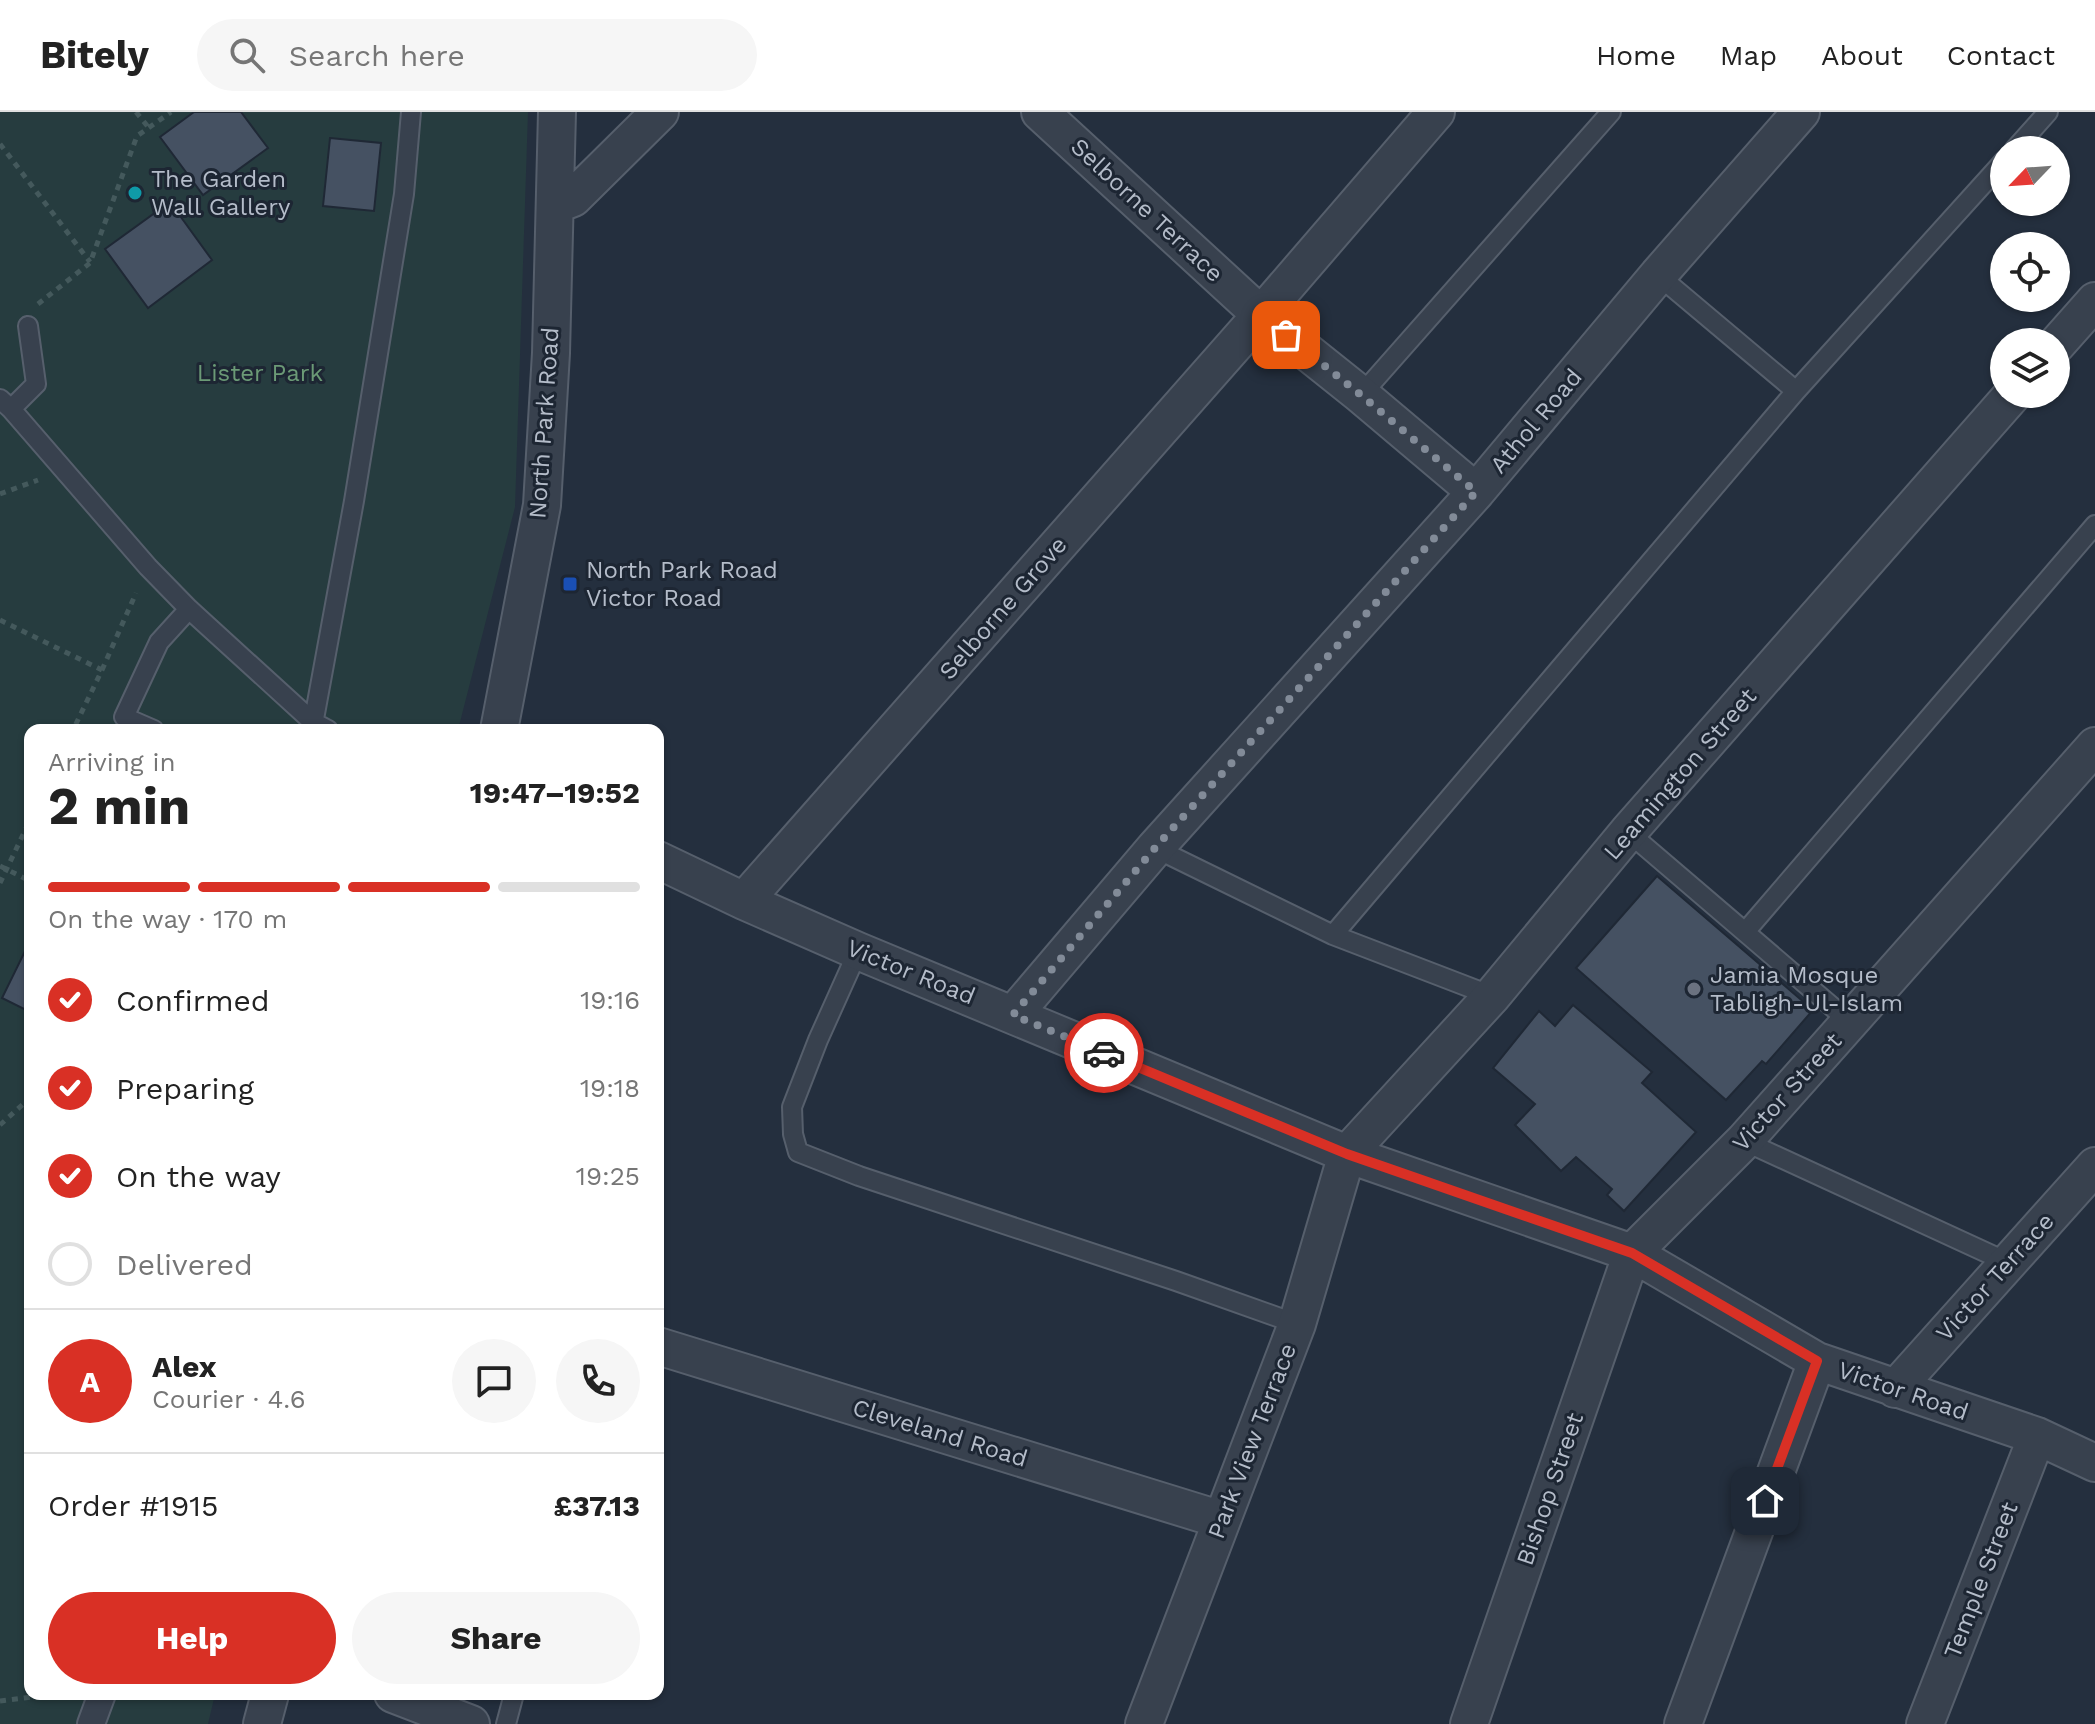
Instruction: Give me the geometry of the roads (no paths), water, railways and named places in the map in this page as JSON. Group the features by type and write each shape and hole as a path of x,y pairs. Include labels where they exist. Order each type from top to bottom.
{"street":[{"name":"North Park Road","path":"500,724 542,505 551,353 557,112"},
{"path":"555,205 573,198 660,112"},
{"name":"Selborne Terrace","path":"1040,112 1261,315 1476,492"},
{"name":"Selborne Grove","path":"744,901 1436,112"},
{"name":"Athol Road","path":"1013,1015 1155,848 1476,492 1658,275 1801,112"},
{"path":"2070,329 2095,301"},
{"name":"Leamington Street","path":"1347,1154 1492,996 1628,832 2001,408"},
{"name":"Victor Street","path":"1632,1253 1744,1141 2095,746"},
{"name":"Victor Road","path":"664,863 858,951 1347,1154 1632,1253 1817,1361 2037,1436 2095,1463"},
{"name":"Park View Terrace","path":"1144,1724 1297,1324 1347,1154"},
{"name":"Victor Terrace","path":"1895,1389 2095,1166"},
{"name":"Bishop Street","path":"1469,1724 1632,1253"},
{"name":"Cleveland Road","path":"664,1348 1222,1520"},
{"path":"1683,1724 1817,1361"},
{"name":"Temple Street","path":"1925,1724 2037,1436"},
{"path":"91,1724 100,1700"},
{"path":"262,1724 268,1700"},
{"path":"409,1700 471,1724"}],"lane":[{"path":"318,724 402,210 411,112"},
{"path":"1361,395 1611,112"},
{"path":"2027,136 2048,112"},
{"path":"1333,935 1796,391 1990,176"},
{"path":"1658,275 1796,391"},
{"path":"28,326 36,384 6,404 148,567 189,609 315,724"},
{"path":"1745,932 2095,525"},
{"path":"140,724 124,717 159,642 189,609"},
{"path":"1628,832 1850,1022"},
{"path":"1155,848 1333,935 1492,996"},
{"path":"858,951 792,1107 793,1134 798,1152 859,1176 1297,1324"},
{"path":"1744,1141 2009,1263"},
{"path":"506,1724 512,1700"}],"place":[{"name":"The Garden Wall Gallery","path":"135,193"},
{"name":"North Park Road Victor Road","path":"570,584"},
{"name":"Jamia Mosque Tabligh-Ul-Islam","path":"1694,989"}],"park label":[{"name":"Lister Park","path":"260,373"}]}
